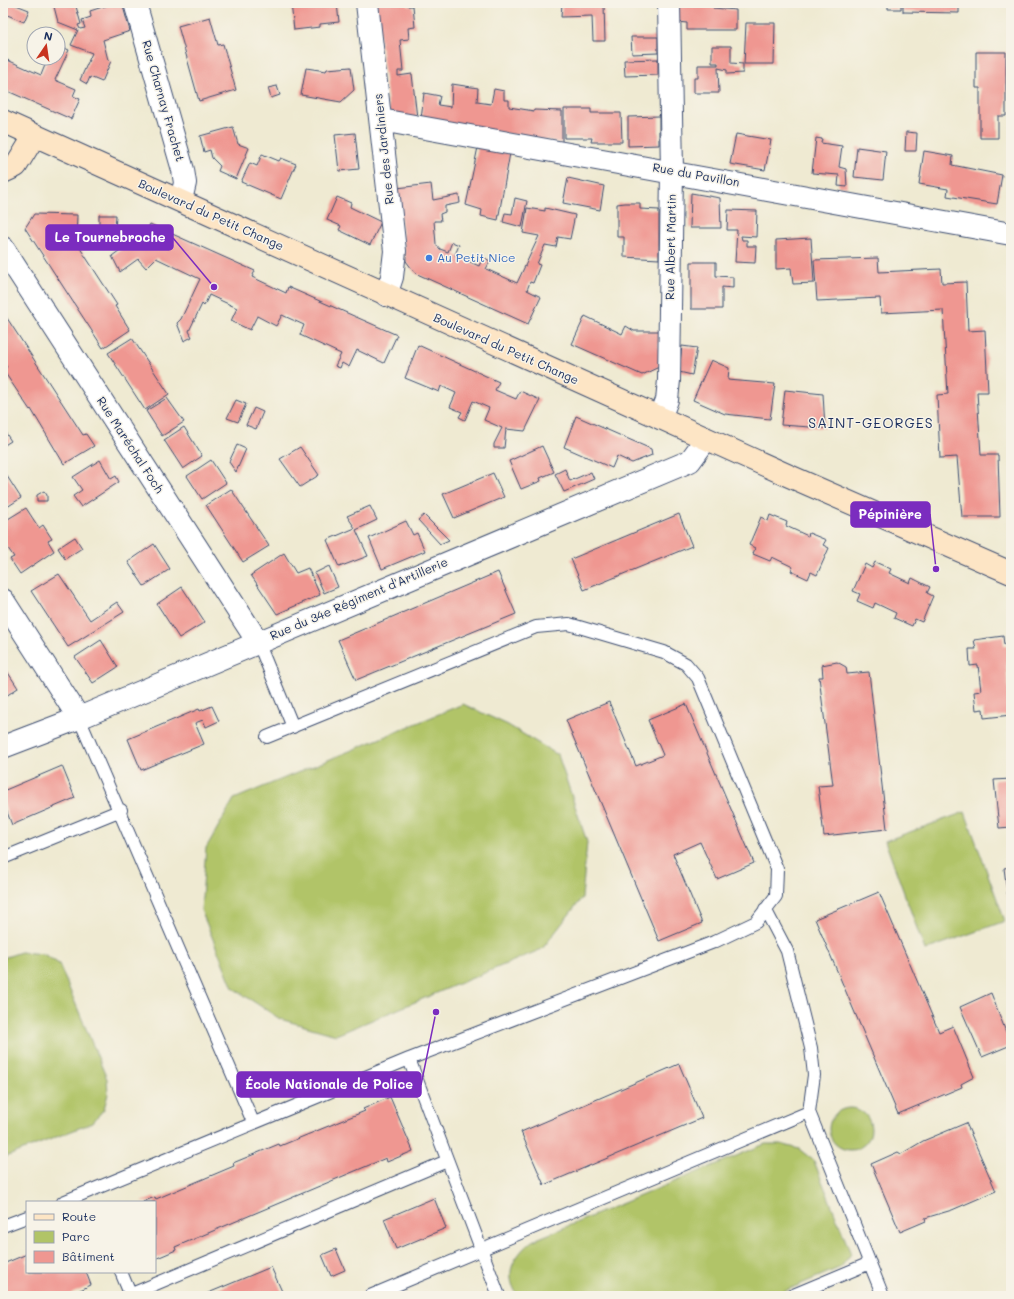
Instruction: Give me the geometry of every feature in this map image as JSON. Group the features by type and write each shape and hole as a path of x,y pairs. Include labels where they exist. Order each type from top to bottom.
{"main road":[{"name":"Boulevard du Petit Change","path":"3,121 126,178 181,200 386,295 706,439 1011,573"},
{"path":"3,172 16,166 35,135"}],"street":[{"name":"Rue Charnay Frachet","path":"135,3 183,170 185,183 181,200"},
{"name":"Rue des Jardiniers","path":"367,3 395,251 392,277 386,295"},
{"name":"Rue Albert Martin","path":"660,418 666,400 669,380 672,171 669,3"},
{"name":"Rue du Pavillon","path":"381,120 672,171 1011,234"},
{"name":"Rue Maréchal Foch","path":"3,248 258,642"},
{"name":"Rue du 34e Régiment d'Artillerie","path":"5,741 79,718 690,461 706,439"},
{"path":"3,600 79,718"}],"lane":[{"path":"68,1201 92,1196 253,1122 409,1059 714,942 756,922 776,896 778,869 698,678 686,664 664,652 569,624 536,627 267,737"},
{"path":"258,642 293,727"},
{"path":"79,718 121,810 253,1122"},
{"path":"3,858 121,810"},
{"path":"765,909 787,951 811,1048 814,1075 809,1112 883,1296"},
{"path":"409,1059 480,1250 499,1296"},
{"path":"370,1296 809,1112"},
{"path":"122,1273 130,1296 447,1161"},
{"path":"3,1226 26,1217"},
{"path":"791,1296 870,1263"}],"green space":[{"path":"463,704 508,725 558,755 587,842 582,898 542,949 336,1035 280,1019 233,988 201,910 206,848 234,799"},
{"path":"965,812 1005,921 925,950 885,841"},
{"path":"21,952 44,954 59,964 107,1079 108,1094 104,1109 92,1123 3,1158 3,958"},
{"path":"850,1108 865,1114 871,1129 865,1144 850,1150 835,1144 829,1129 835,1114"},
{"path":"765,1144 781,1144 799,1149 814,1161 851,1254 841,1267 773,1296 518,1296 511,1280 512,1267 520,1252 532,1241"}],"building":[{"path":"3,3 11,3 29,10 24,22 5,14 3,19"},
{"path":"53,3 75,3 81,24 78,25 80,29 85,28 82,20 91,17 90,11 115,3 122,3 130,31 103,40 108,60 111,61 102,82 90,77 87,84 80,80 92,53 71,45 78,30 58,22"},
{"path":"291,3 337,3 339,22 320,24 320,27 294,30"},
{"path":"376,3 408,3 408,6 413,6 415,27 408,28 409,39 400,40 403,71 398,71 398,76 412,74 417,118 389,113"},
{"path":"562,3 622,4 604,5 605,41 593,41 592,16 561,17"},
{"path":"676,3 712,3 713,8 736,10 736,30 687,30 687,23 677,22"},
{"path":"888,3 901,3 901,9 888,9"},
{"path":"903,3 959,3 959,13 903,12"},
{"path":"210,17 218,45 223,44 236,90 199,101 178,26"},
{"path":"746,23 775,23 774,64 744,64"},
{"path":"631,37 658,37 658,53 632,54"},
{"path":"712,46 731,46 731,63 743,64 743,73 727,74 727,70 718,68 719,93 694,93 694,78 698,78 698,65 718,65 718,63 712,63"},
{"path":"66,49 69,50 66,56"},
{"path":"976,52 1006,52 1006,116 998,116 998,138 980,138 980,88 976,88"},
{"path":"3,58 41,75 45,66 62,66 55,80 76,89 73,96 80,99 71,119 3,89"},
{"path":"658,59 658,75 625,76 624,60"},
{"path":"351,67 354,90 341,102 301,95 306,68 326,71 327,69"},
{"path":"452,84 478,88 477,102 491,104 494,89 504,91 504,100 509,100 509,107 534,111 562,111 562,143 421,119 424,93 440,96 438,105 451,107"},
{"path":"277,86 280,95 271,98 268,88"},
{"path":"564,109 591,109 591,113 621,113 622,142 591,142 592,138 564,138"},
{"path":"659,116 659,145 628,146 628,117"},
{"path":"233,127 238,144 249,148 236,179 218,171 220,166 212,158 210,150 204,152 200,136"},
{"path":"906,132 917,133 916,151 905,151"},
{"path":"355,133 359,169 339,171 335,135"},
{"path":"736,134 771,140 765,170 730,164"},
{"path":"816,138 822,139 821,143 842,146 839,167 846,169 847,187 838,186 839,175 812,173"},
{"path":"478,147 510,153 498,220 481,216 482,210 466,205"},
{"path":"857,147 886,151 883,180 854,177"},
{"path":"924,151 953,156 952,165 1002,175 997,204 947,196 948,189 919,184"},
{"path":"262,154 279,161 281,158 296,164 281,199 241,182 250,163 257,166"},
{"path":"568,178 604,186 600,210 563,203"},
{"path":"431,184 433,200 459,195 460,203 445,206 445,212 440,214 441,221 434,221 436,244 440,249 448,252 452,242 459,245 455,255 479,266 483,257 490,261 486,269 517,283 539,236 523,233 527,208 545,211 545,208 575,215 570,239 558,237 556,247 545,245 537,264 540,265 533,283 530,282 527,290 541,297 528,324 415,273 406,261 397,188"},
{"path":"691,193 720,198 721,228 690,228"},
{"path":"337,197 351,203 350,207 381,222 370,245 339,230 341,226 327,220"},
{"path":"515,198 527,201 522,227 503,222 505,213 512,214"},
{"path":"640,203 640,209 659,210 659,259 624,257 624,237 617,237 617,204"},
{"path":"728,210 757,211 756,237 741,236 742,240 747,240 747,246 756,246 755,263 735,262 737,230 727,230"},
{"path":"34,214 77,215 76,242 117,305 115,306 130,330 103,348 25,228"},
{"path":"99,215 116,215 115,233 99,232"},
{"path":"150,224 255,271 252,277 286,293 288,287 397,335 384,363 357,350 349,367 342,363 340,368 335,366 341,354 300,335 304,325 282,315 276,326 257,316 250,330 231,321 237,308 209,295 204,306 202,304 189,331 192,337 184,341 177,323 181,319 200,279 156,258 146,268 138,259 120,272 112,256 147,230"},
{"path":"811,238 814,283 793,284 791,268 776,269 776,240"},
{"path":"878,258 879,272 941,269 942,283 966,282 968,331 985,330 988,392 977,392 981,455 998,455 1000,517 962,517 957,457 940,458 937,395 948,394 943,310 881,313 880,298 817,301 814,260"},
{"path":"691,262 716,262 716,276 733,277 733,288 722,287 722,309 691,309"},
{"path":"3,312 83,435 86,434 94,446 64,464 31,409 30,410 3,370 7,367 3,362"},
{"path":"585,316 622,334 626,326 634,331 659,331 659,367 642,375 572,344"},
{"path":"132,338 169,394 145,410 108,353"},
{"path":"418,345 499,382 495,390 516,399 520,391 540,400 525,431 506,429 504,448 494,448 494,444 502,428 484,420 489,408 473,401 465,420 459,417 462,412 450,407 456,393 441,386 439,392 405,378"},
{"path":"682,346 697,348 692,375 679,372"},
{"path":"711,360 729,368 728,380 775,384 770,419 725,414 693,400"},
{"path":"785,390 823,394 825,428 781,425"},
{"path":"167,398 184,422 162,436 146,411"},
{"path":"236,400 246,404 238,422 227,418"},
{"path":"254,408 263,412 256,429 246,425"},
{"path":"576,416 651,449 652,455 632,463 617,456 612,468 564,447"},
{"path":"184,427 202,456 183,469 164,440"},
{"path":"3,429 11,441 3,446"},
{"path":"237,445 246,449 236,472 229,462"},
{"path":"542,446 554,472 540,478 541,481 521,489 509,461"},
{"path":"300,447 319,475 300,487 280,459"},
{"path":"100,460 111,479 116,476 119,482 81,507 73,496 82,490 73,477"},
{"path":"211,460 226,483 202,499 187,476"},
{"path":"565,469 570,481 591,472 594,479 564,492 555,474"},
{"path":"3,470 21,498 4,509 8,514 3,517"},
{"path":"493,473 504,497 454,518 443,494"},
{"path":"231,489 269,546 243,562 206,505"},
{"path":"44,491 47,495 47,501 37,501 37,495"},
{"path":"370,506 377,520 356,530 368,556 339,567 327,540 355,528 347,516"},
{"path":"26,508 39,528 43,525 52,539 48,541 54,551 20,574 10,559 14,557 3,541 3,522"},
{"path":"679,514 692,546 584,590 571,559"},
{"path":"424,515 449,540 440,544 418,520"},
{"path":"770,515 787,522 786,526 808,536 809,533 826,540 823,545 829,548 817,575 811,572 808,579 791,571 793,567 772,557 770,561 753,554 755,548 749,545 761,517 768,521"},
{"path":"406,521 413,535 417,533 425,551 382,569 369,538"},
{"path":"75,537 82,548 65,559 58,548"},
{"path":"154,544 170,569 144,586 128,562"},
{"path":"284,553 296,573 308,568 320,595 277,614 251,575"},
{"path":"875,562 891,569 889,573 910,583 912,578 930,587 927,593 933,596 922,622 915,619 912,626 894,618 896,613 875,603 873,608 857,601 860,594 853,591 865,564 872,568"},
{"path":"329,566 338,587 324,593 315,573"},
{"path":"498,572 516,614 356,680 338,640"},
{"path":"59,574 90,620 117,602 124,612 68,647 31,591"},
{"path":"182,587 205,622 179,638 157,604"},
{"path":"1003,636 1004,645 1010,645 1011,651 1011,662 1006,662 1008,688 1011,688 1011,715 984,718 983,709 976,710 974,692 981,691 978,665 970,666 969,649 976,649 974,640"},
{"path":"101,640 118,667 93,683 75,657"},
{"path":"837,662 846,667 847,674 869,672 887,829 824,836 818,786 833,785 819,677 823,677 822,665"},
{"path":"3,665 18,688 3,698"},
{"path":"609,702 636,766 663,755 648,720 686,704 754,863 717,879 700,842 673,854 702,923 659,941 566,720"},
{"path":"212,706 219,721 206,727 203,720 195,723 204,744 141,770 128,739 199,709 200,711"},
{"path":"62,766 75,798 12,825 3,802 3,791"},
{"path":"1011,779 1011,827 999,828 994,780"},
{"path":"1011,867 1011,915 1010,915 1004,868"},
{"path":"879,892 939,1032 953,1026 974,1077 961,1084 962,1087 898,1114 815,919"},
{"path":"991,993 1011,1045 982,1057 960,1007"},
{"path":"679,1064 702,1118 544,1185 521,1132"},
{"path":"390,1097 413,1151 387,1162 386,1158 175,1247 176,1250 156,1259 156,1201 145,1201 155,1197 156,1199 234,1166 233,1163 279,1144 280,1146 365,1111 363,1109"},
{"path":"966,1123 996,1191 952,1210 925,1218 926,1221 900,1232 871,1164 898,1152 901,1154 923,1141"},
{"path":"434,1198 446,1228 396,1249 384,1219"},
{"path":"336,1249 345,1270 331,1276 322,1255"},
{"path":"26,1254 26,1273 86,1273 91,1285 67,1296 3,1296 3,1264"},
{"path":"271,1267 284,1296 201,1296"}],"place":[{"name":"Au Petit Nice","path":"429,258"},
{"name":"Le Tournebroche","path":"214,287"},
{"name":"Pépinière","path":"936,569"},
{"name":"École Nationale de Police","path":"436,1012"}],"district":[{"name":"SAINT-GEORGES","path":"871,423"}]}
